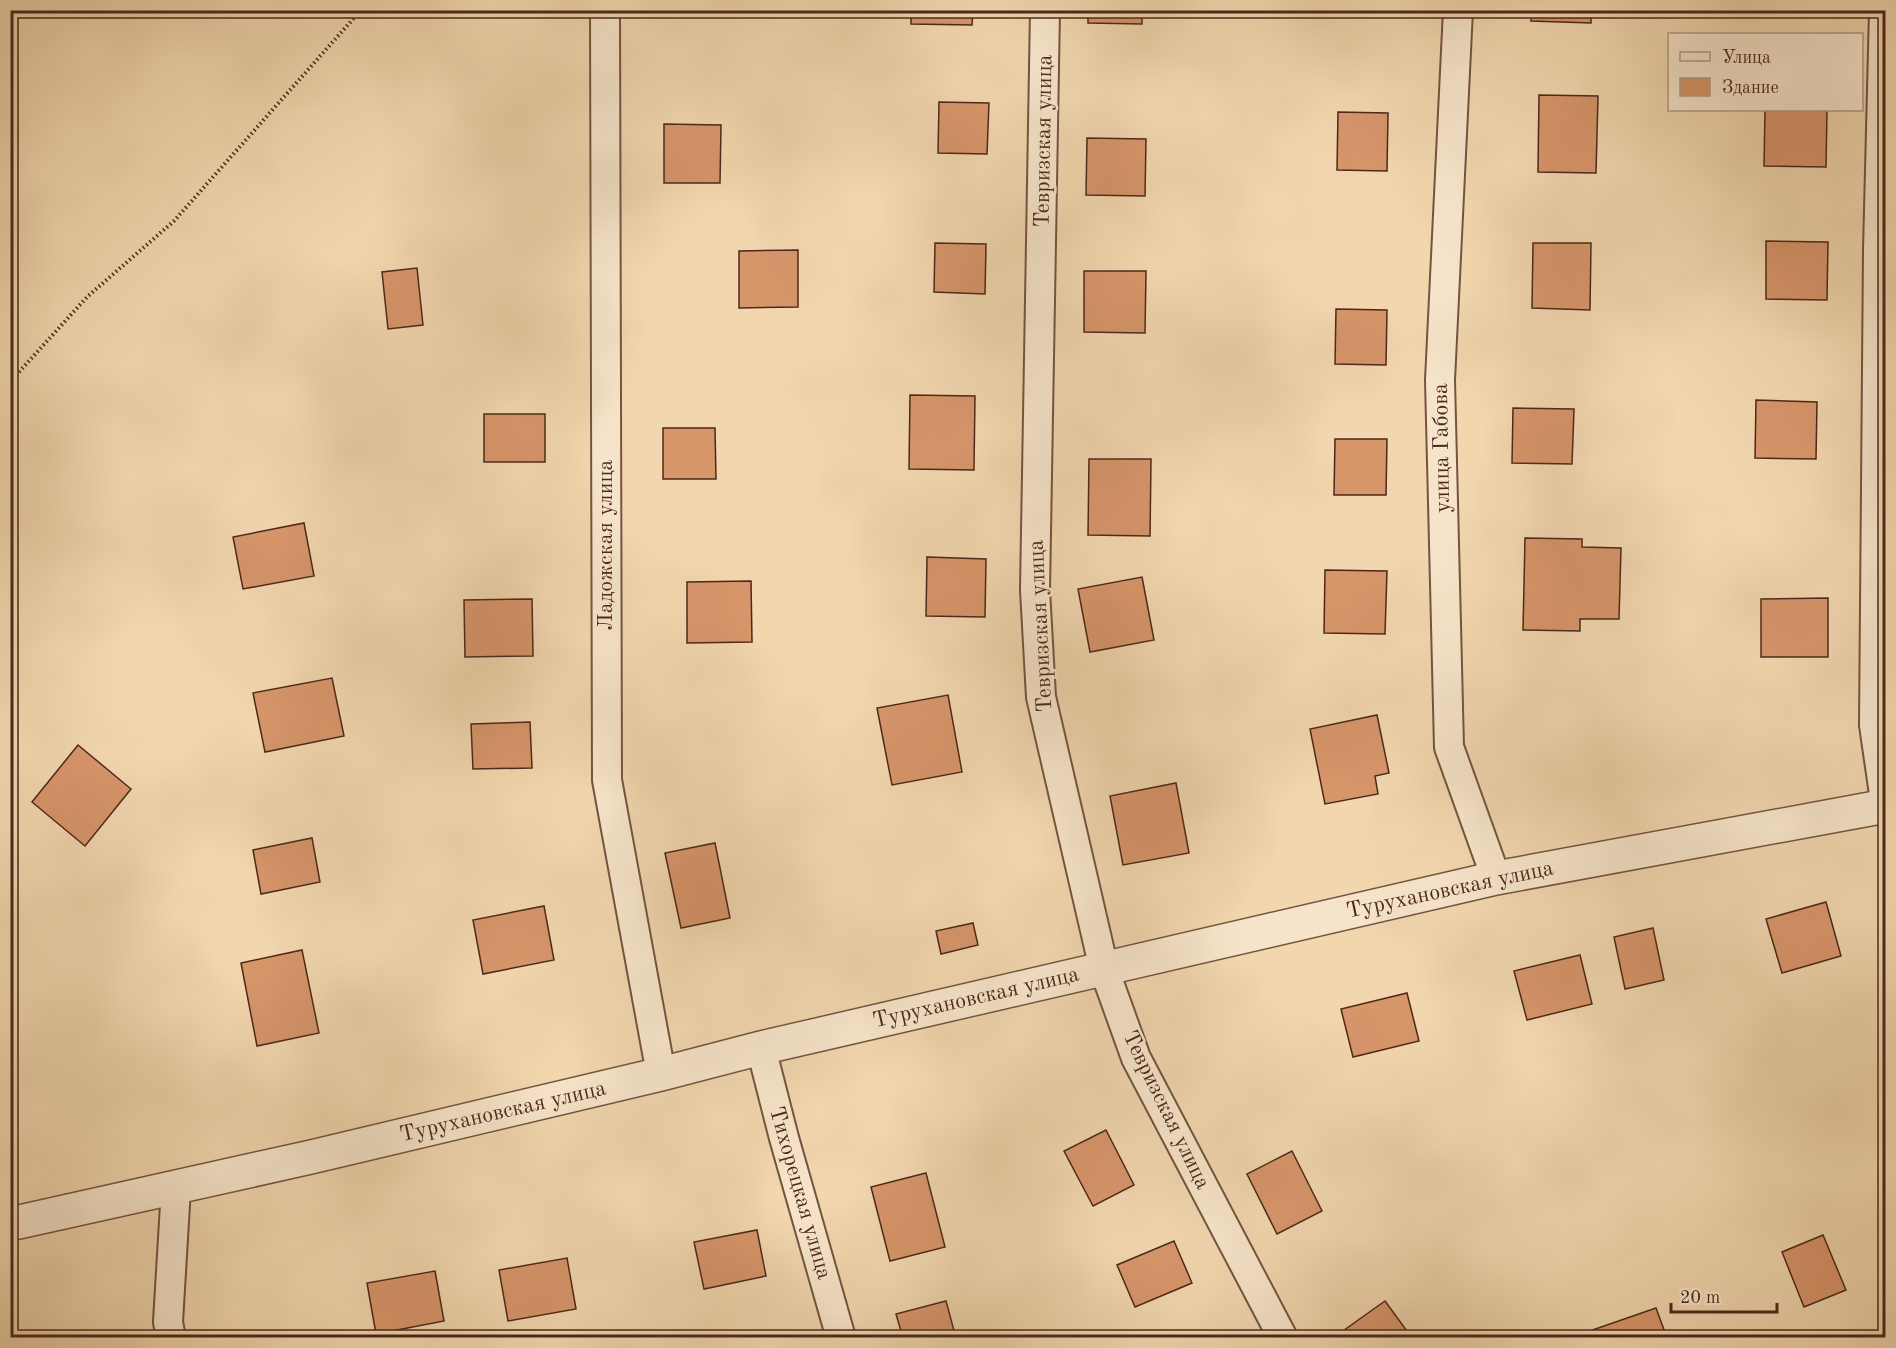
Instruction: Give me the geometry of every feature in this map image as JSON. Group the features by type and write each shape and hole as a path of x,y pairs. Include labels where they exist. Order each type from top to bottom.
{"street":[{"name":"Ладожская улица","path":"605,10 607,780 661,1074"},
{"name":"Тевризская улица","path":"1046,10 1035,590 1041,697 1104,969 1136,1058 1282,1338"},
{"name":"улица Габова","path":"1458,10 1440,380 1449,747 1496,878"},
{"path":"1884,10 1878,250 1874,724 1885,807"},
{"name":"Турухановская улица","path":"10,1224 176,1188 661,1074 760,1048 1496,878 1885,807"},
{"name":"Тихорецкая улица","path":"760,1048 841,1338"},
{"path":"171,1338 168,1322 176,1188"}],"path":[{"path":"10,382 87,297 174,221 361,10"}],"building":[{"path":"911,10 973,10 972,25 911,24"},
{"path":"1088,10 1142,10 1142,24 1088,23"},
{"path":"1531,10 1591,10 1591,23 1531,21"},
{"path":"1539,95 1598,96 1596,173 1538,172"},
{"path":"939,102 989,103 987,154 938,153"},
{"path":"1765,111 1827,111 1826,167 1764,166"},
{"path":"1338,112 1388,113 1387,171 1337,170"},
{"path":"664,124 721,125 720,183 664,183"},
{"path":"1087,138 1146,139 1145,196 1086,195"},
{"path":"1766,241 1828,242 1827,300 1766,299"},
{"path":"935,243 986,244 985,294 934,292"},
{"path":"1533,243 1591,243 1590,310 1532,308"},
{"path":"798,250 798,307 739,308 739,251"},
{"path":"417,268 423,325 388,329 382,272"},
{"path":"1084,271 1146,271 1145,333 1084,332"},
{"path":"1336,309 1387,310 1386,365 1335,364"},
{"path":"910,395 975,396 974,470 909,469"},
{"path":"1756,400 1817,402 1816,459 1755,458"},
{"path":"1513,408 1574,409 1572,464 1512,463"},
{"path":"484,414 545,414 545,462 484,462"},
{"path":"663,428 715,428 716,479 663,479"},
{"path":"1335,439 1387,439 1386,495 1334,495"},
{"path":"1089,459 1151,459 1150,536 1088,535"},
{"path":"304,523 314,576 243,589 233,537"},
{"path":"1525,538 1582,539 1582,547 1621,548 1619,619 1580,619 1580,631 1523,630"},
{"path":"927,557 986,559 985,617 926,616"},
{"path":"1325,570 1387,571 1385,634 1324,633"},
{"path":"1142,577 1154,640 1090,652 1078,589"},
{"path":"751,581 752,642 687,643 687,582"},
{"path":"1828,598 1828,657 1761,657 1761,599"},
{"path":"532,599 533,656 465,657 464,600"},
{"path":"332,678 344,736 265,752 253,693"},
{"path":"948,695 962,772 892,785 877,708"},
{"path":"1377,715 1389,773 1375,776 1378,794 1325,804 1310,729"},
{"path":"530,722 532,768 473,769 471,724"},
{"path":"78,745 131,789 85,846 32,802"},
{"path":"1176,783 1189,853 1123,865 1110,796"},
{"path":"312,838 320,882 261,894 253,850"},
{"path":"715,843 730,918 681,928 665,853"},
{"path":"1826,902 1841,956 1782,973 1766,919"},
{"path":"544,906 554,960 483,974 473,920"},
{"path":"973,923 978,945 941,954 936,931"},
{"path":"1653,928 1664,980 1625,989 1614,937"},
{"path":"302,950 319,1033 257,1046 241,963"},
{"path":"1580,955 1592,1004 1527,1020 1514,971"},
{"path":"1407,993 1419,1041 1353,1057 1341,1009"},
{"path":"1106,1130 1134,1185 1093,1206 1064,1151"},
{"path":"1292,1151 1322,1211 1277,1234 1247,1174"},
{"path":"926,1173 945,1247 890,1261 871,1187"},
{"path":"757,1230 766,1276 704,1289 694,1242"},
{"path":"1823,1235 1846,1290 1804,1307 1782,1252"},
{"path":"1174,1241 1192,1283 1135,1307 1117,1265"},
{"path":"567,1258 576,1309 508,1321 499,1270"},
{"path":"435,1271 444,1321 376,1334 367,1283"},
{"path":"946,1301 956,1338 903,1338 896,1314"},
{"path":"1385,1301 1412,1338 1333,1338"},
{"path":"1656,1308 1667,1338 1578,1338 1578,1335"}]}
